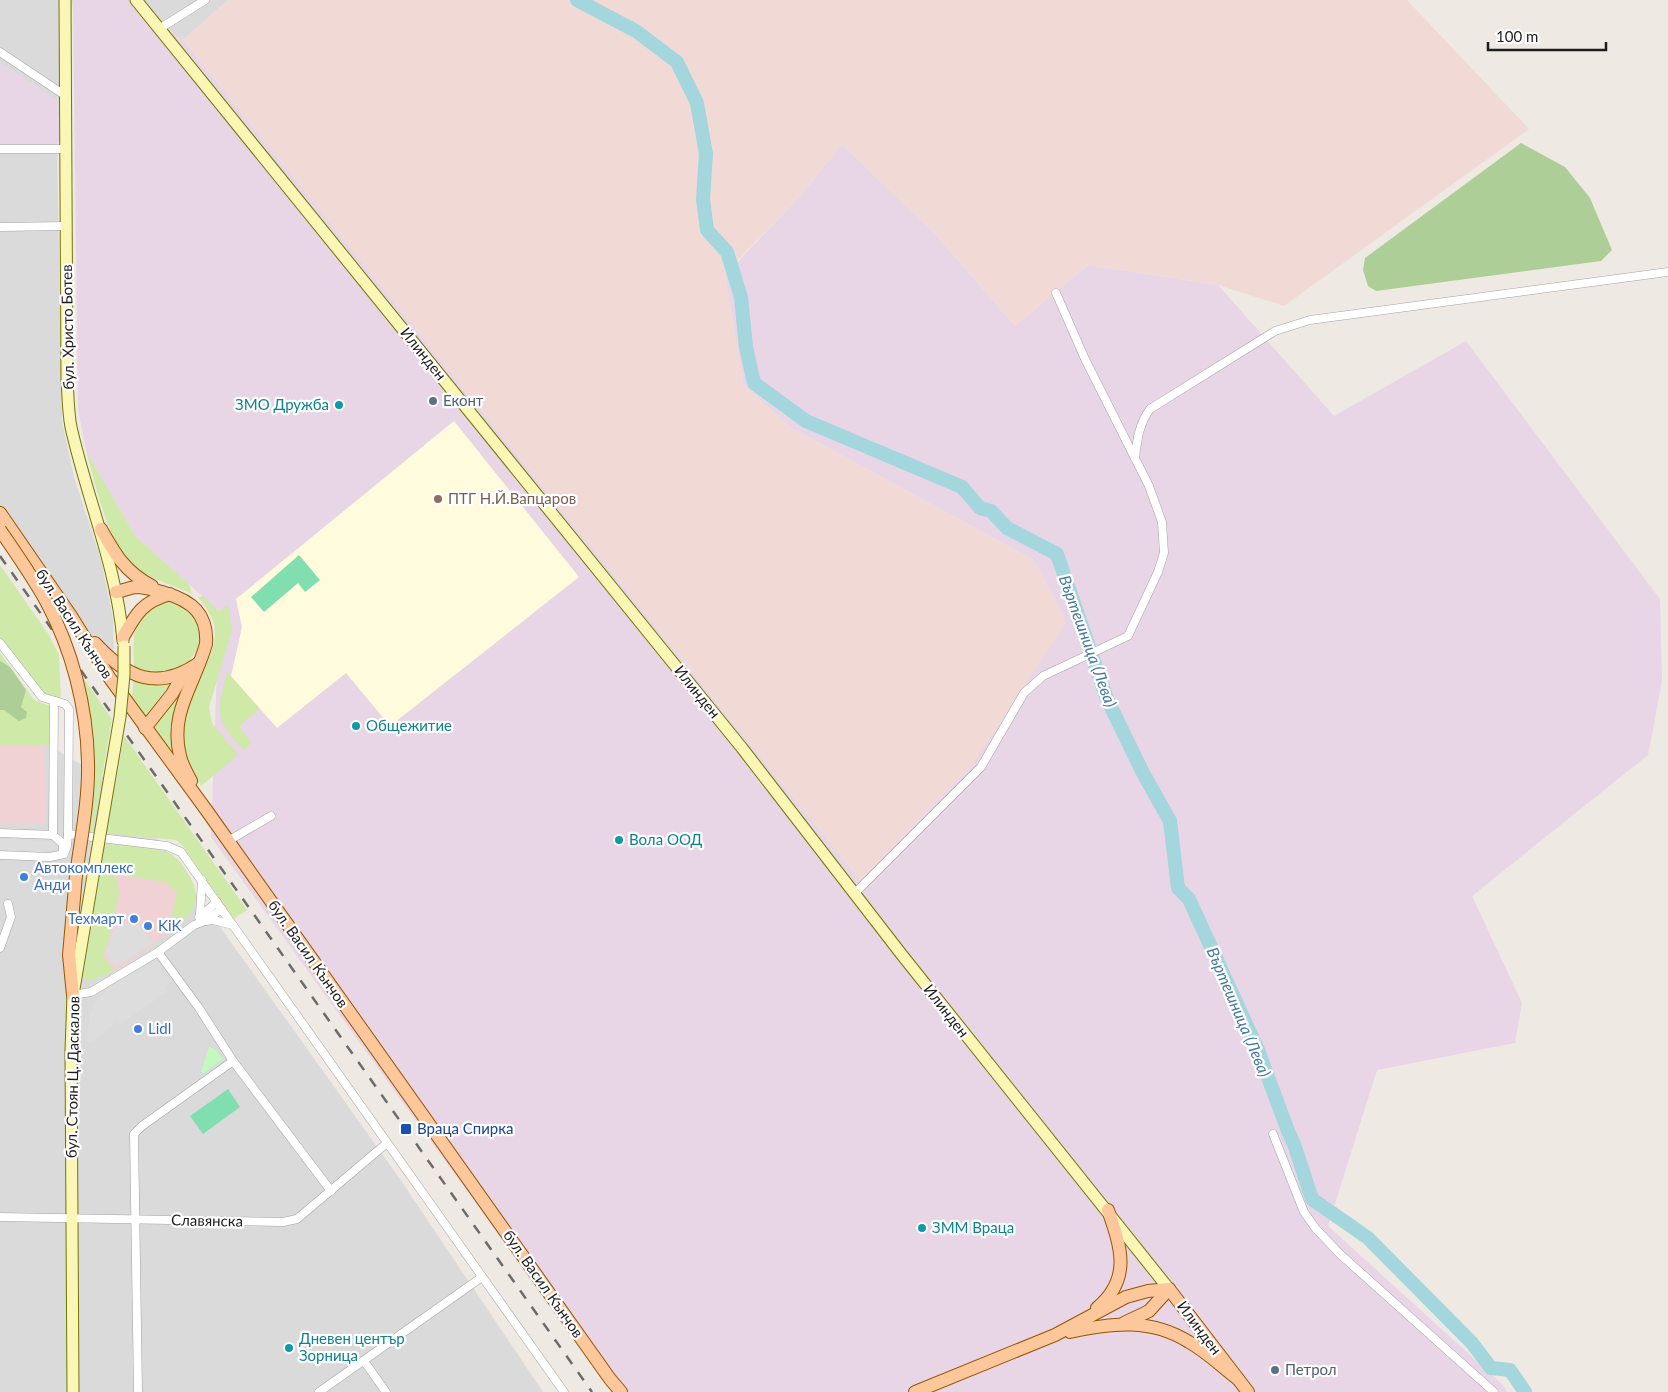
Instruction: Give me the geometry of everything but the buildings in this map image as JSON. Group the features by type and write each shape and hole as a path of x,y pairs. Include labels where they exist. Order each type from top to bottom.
{"main road":[{"name":"бул. Васил Кънчов","path":"0,513 145,728 228,841 610,1380 621,1392"},
{"path":"101,529 115,554 129,572 141,580 189,603 199,612 203,620 207,635 206,644 178,716 177,737 180,757 201,804"},
{"path":"0,530 46,601 65,645 84,718 88,761 87,800 76,875 68,955 73,995"},
{"path":"116,592 132,587 147,588 170,594"},
{"path":"123,642 142,607 159,597 170,594"},
{"path":"71,616 112,661 134,674 157,679 170,677 184,673 200,663"},
{"path":"145,728 172,694 184,673"},
{"path":"1083,1320 1103,1304 1119,1276 1121,1252 1108,1210"},
{"path":"918,1392 1055,1335 1135,1294 1170,1289"},
{"path":"1055,1335 1096,1326 1122,1323 1137,1318 1149,1311 1170,1289"},
{"name":"Илинден","path":"1170,1289 1248,1392"},
{"path":"1122,1323 1155,1327 1179,1336 1201,1350 1238,1379"}],"street":[{"name":"бул. Христо Ботев","path":"65,0 67,378 71,425 82,469 101,529 116,592 123,642"},
{"name":"Илинден","path":"136,0 738,743 964,1034 1170,1289"},
{"path":"159,29 205,0"},
{"path":"0,52 66,96"},
{"path":"0,149 66,149"},
{"path":"0,227 67,226"},
{"path":"1135,458 1137,437 1143,418 1150,409 1275,331 1290,325 1329,317 1668,272"},
{"path":"855,893 981,767 1024,693 1043,676 1128,636 1158,572 1164,553 1162,522 1149,486 1085,359 1056,292"},
{"name":"бул. Стоян Ц. Даскалов","path":"73,1392 71,1052 73,995 120,717 124,675 123,642"},
{"path":"0,643 38,694 65,704 69,713 68,834 64,854"},
{"path":"53,835 54,701"},
{"path":"228,841 271,816"},
{"path":"0,833 53,835 63,844 64,854"},
{"path":"68,834 167,846 181,852 564,1392"},
{"path":"0,855 50,857 64,854"},
{"path":"202,880 202,918"},
{"path":"73,995 91,992 158,952 194,925 217,902"},
{"path":"0,948 11,917 8,904"},
{"path":"202,918 222,909"},
{"path":"202,918 233,925"},
{"path":"158,952 199,1008 233,1061 330,1191"},
{"path":"138,1392 134,1134 142,1126 233,1061"},
{"path":"1273,1134 1304,1212 1316,1229 1348,1261 1494,1392"},
{"name":"Славянска","path":"0,1217 283,1222 297,1219 387,1144"},
{"path":"319,1392 482,1277"},
{"path":"364,1362 386,1392"}],"shaded area":[{"path":"0,0 73,0 60,140 57,101 0,63"},
{"path":"73,0 130,0 183,40 860,880 1034,560 790,427 743,384 725,275 802,194 842,144 937,236 1015,326 1088,265 1218,285 1334,416 1466,341 1660,599 1662,681 1648,755 1472,896 1522,1003 1515,1043 1377,1070 1328,1226 1503,1385 1507,1392 612,1392 211,837 219,611 136,537 86,451 78,409"},
{"path":"130,0 228,0 183,40"},
{"path":"228,0 1407,0 1529,129 1284,306 1218,285 1088,265 1015,326 937,236 842,144 802,194 736,262 725,275 743,384 790,427 1034,560 1067,622 971,767 860,880 183,40"},
{"path":"0,63 57,101 60,140 57,145 0,145"},
{"path":"0,145 57,145 62,422 74,477 101,560 113,618 114,655 60,607 0,522"},
{"name":"ПТГ Н.Й.Вапцаров","path":"454,421 579,577 390,726 346,673 277,728 231,676 242,627 236,599"},
{"path":"0,746 50,746 121,788 400,1179 543,1392 0,1392"},
{"path":"0,746 44,746 46,824 0,824"},
{"path":"0,838 51,842 55,845 56,849 52,853 0,853"},
{"path":"115,874 166,882 177,893 167,935 115,971 103,956 113,927"},
{"path":"116,922 140,926 154,942 116,966 106,954"},
{"path":"156,961 171,982 165,987 168,991 120,1025 117,1022 92,1042 86,1041 90,1014 99,996 134,970 137,974"}],"green space":[{"path":"1521,143 1565,167 1590,198 1612,250 1601,261 1376,291 1368,286 1363,270 1365,258"},
{"path":"86,451 136,537 189,584 192,594 145,574 128,560 111,532"},
{"path":"299,555 320,580 305,592 298,583 264,612 251,597"},
{"path":"0,565 49,635 59,655 61,700 44,693 0,638"},
{"path":"203,596 219,611 228,605 232,631 209,707 212,723 238,755 201,786 192,772 185,755 181,729 186,708 210,656 215,640 213,620 198,597"},
{"path":"167,601 186,608 197,620 201,634 198,648 189,660 175,669 157,672 134,667 134,635 139,620 149,609"},
{"path":"0,653 34,700 50,706 50,746 0,746"},
{"path":"0,661 10,667 26,690 21,707 27,712 26,718 19,721 4,710 0,710"},
{"path":"227,672 260,709 239,726 252,743 243,750 227,730 220,714 221,698"},
{"path":"80,673 112,719 92,834 86,833"},
{"path":"134,677 172,681 146,716 132,697"},
{"path":"180,693 171,728 172,744 177,762 153,730 154,722"},
{"path":"124,736 247,910 234,919 182,845 176,840 107,833"},
{"path":"109,844 152,848 172,855 181,863 192,880 196,898 189,914 167,935 177,893 166,882 115,874 119,891 113,927 103,956 115,971 89,981 83,978 105,846"},
{"path":"209,1047 215,1049 223,1059 204,1073 201,1072"},
{"path":"228,1089 240,1107 203,1134 190,1116"}],"waterway":[{"name":"Въртешница (Лева)","path":"577,0 636,31 677,62 697,103 706,154 703,199 707,230 727,252 741,297 746,347 754,383 806,421 962,487 980,508 991,511 1007,528 1057,554 1107,699 1143,773 1170,821 1178,888 1189,899 1258,1050 1294,1144 1312,1199 1368,1238 1472,1343 1491,1368 1510,1370 1525,1392"}],"railway":[{"path":"0,556 592,1392"}],"place":[{"name":"Еконт","path":"433,401"},
{"name":"ЗМО Дружба","path":"339,405"},
{"name":"ПТГ Н.Й.Вапцаров","path":"438,499"},
{"name":"Общежитие","path":"356,726"},
{"name":"Вола ООД","path":"619,840"},
{"name":"Автокомплекс Анди","path":"24,877"},
{"name":"Техмарт","path":"134,919"},
{"name":"KiK","path":"148,926"},
{"name":"Lidl","path":"138,1029"},
{"name":"Враца Спирка","path":"406,1129"},
{"name":"ЗММ Враца","path":"922,1228"},
{"name":"Дневен център Зорница","path":"289,1348"},
{"name":"Петрол","path":"1275,1370"}]}
